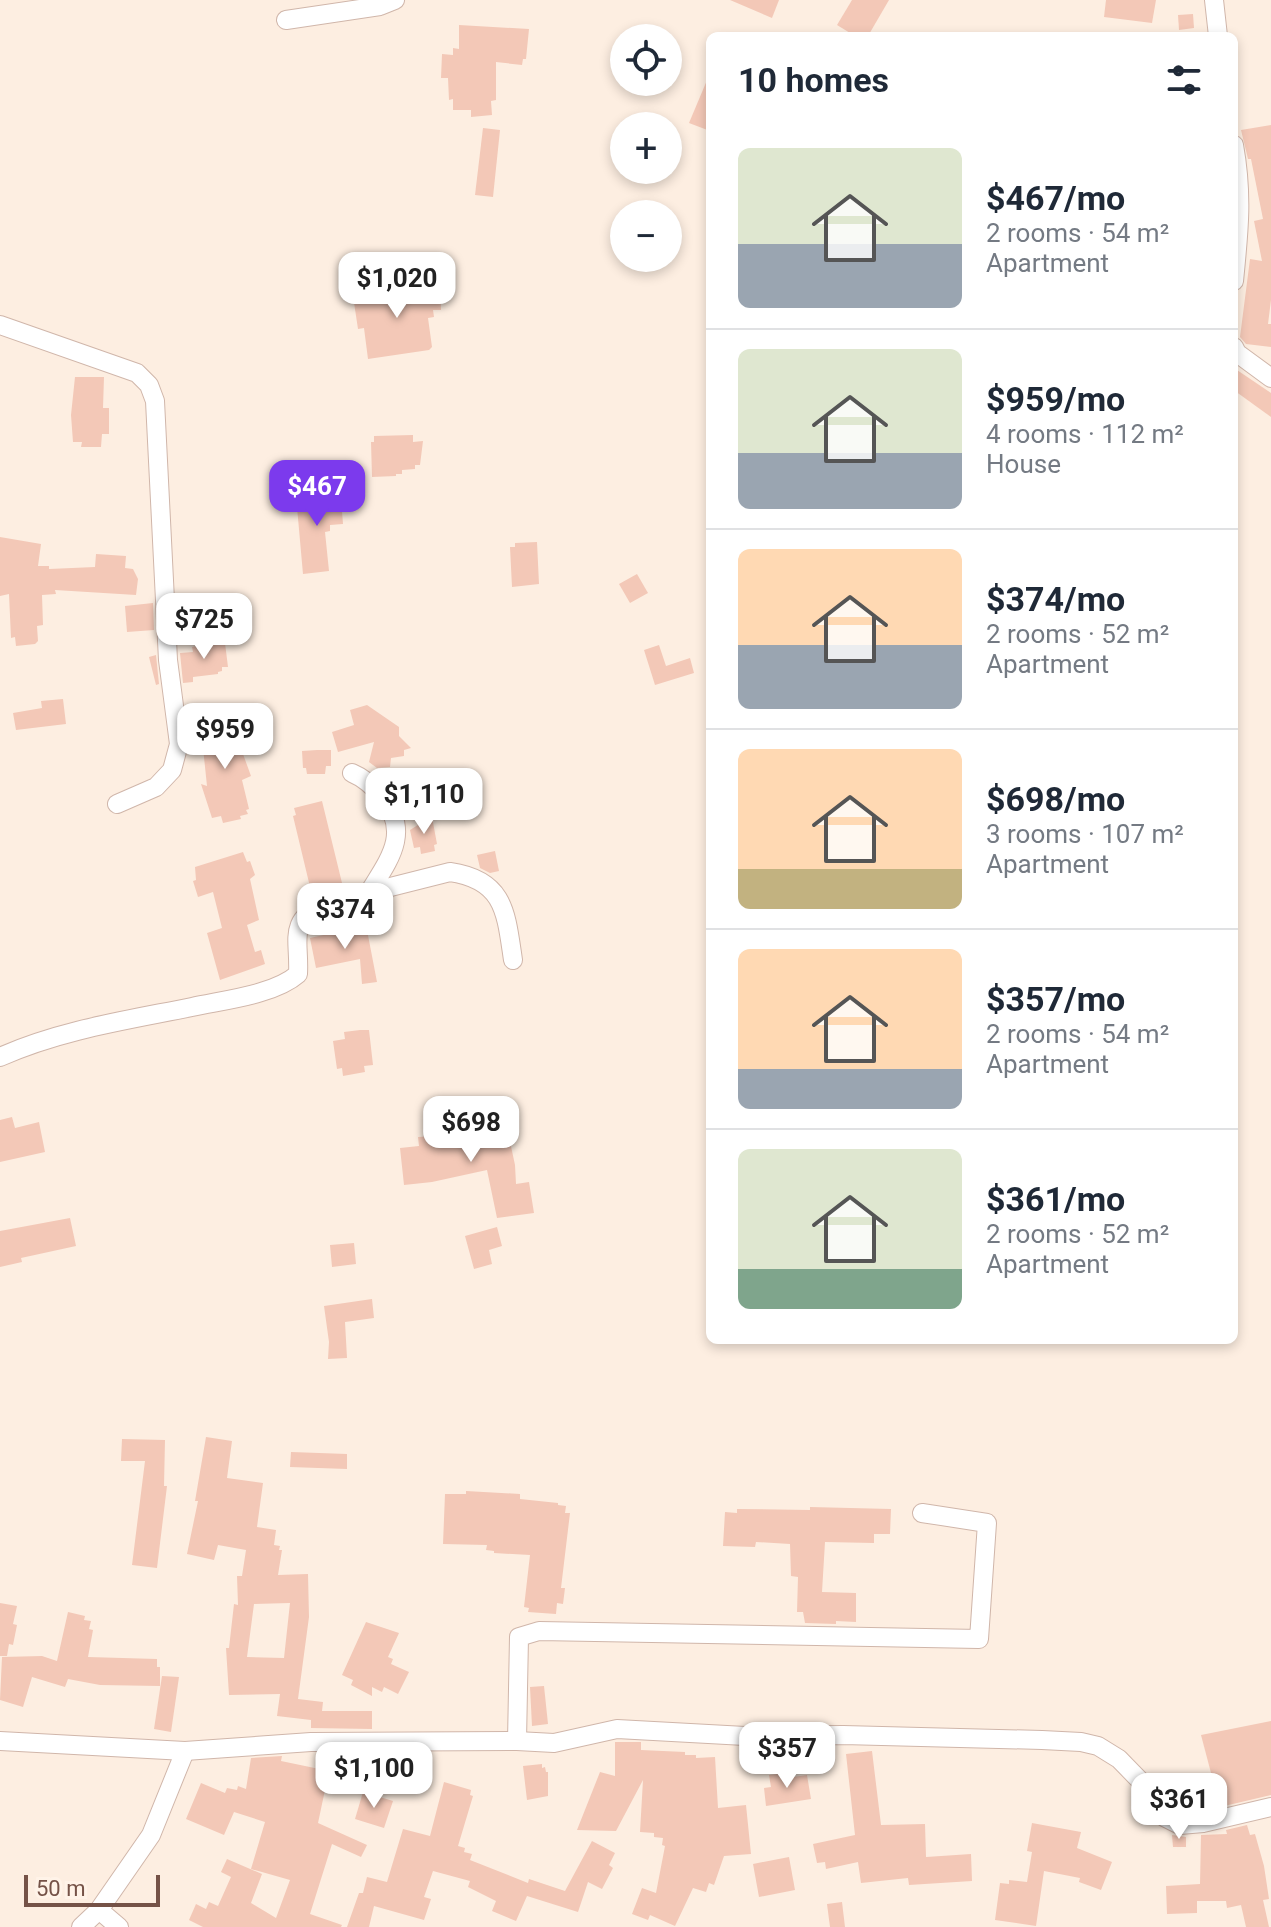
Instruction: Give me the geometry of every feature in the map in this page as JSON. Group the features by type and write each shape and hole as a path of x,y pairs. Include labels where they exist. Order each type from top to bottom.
{"street":[{"path":"286,20 380,6 395,0"},
{"path":"1214,0 1218,32"},
{"path":"1238,168 1241,208 1238,239"},
{"path":"0,325 137,373 149,385 155,401 168,660 179,744 172,770 156,787 117,804"},
{"path":"1238,354 1271,378"},
{"path":"352,773 367,782 394,812 397,836 392,854 368,894"},
{"path":"0,1057 39,1042 249,995 291,980 298,974 297,931 306,913 323,904 450,872 468,875 484,883 500,898 513,960"},
{"path":"517,1741 519,1637 539,1631 979,1639 987,1523 922,1513"},
{"path":"0,1741 185,1751 311,1742 554,1743 617,1729 745,1736 858,1735 1081,1742 1098,1746 1119,1759 1154,1795 1164,1817 1180,1825 1203,1823 1271,1807"},
{"path":"81,1927 99,1910 151,1835 185,1751"},
{"path":"99,1910 119,1927"}],"building":[{"path":"730,0 779,0 772,18"},
{"path":"852,0 889,0 870,32 848,32 837,25"},
{"path":"1106,0 1156,0 1152,23 1104,17"},
{"path":"1193,14 1194,28 1179,30 1178,15"},
{"path":"459,25 529,29 526,59 523,59 522,65 496,62 496,100 491,101 492,115 471,117 471,110 453,110 453,99 449,100 448,78 441,78 442,54 453,55 453,48 459,49"},
{"path":"706,83 706,129 689,123"},
{"path":"1271,125 1271,300 1268,324 1271,324 1271,347 1246,344 1240,337 1250,259 1262,261 1254,221 1263,219 1251,159 1248,159 1241,130"},
{"path":"483,128 500,130 493,197 475,195"},
{"path":"440,284 441,310 433,310 434,317 428,318 432,347 368,359 364,328 358,329 353,296"},
{"path":"1238,371 1271,393 1271,417 1238,393"},
{"path":"75,377 104,377 103,408 109,408 109,434 102,434 101,447 81,447 82,442 73,442 71,415"},
{"path":"413,435 413,442 423,441 420,465 415,465 415,469 402,470 402,474 396,476 372,477 371,442 374,442 374,436"},
{"path":"323,487 323,497 341,498 343,524 330,525 330,531 325,532 329,571 303,574 297,507 299,502 306,501 308,488"},
{"path":"0,537 41,544 38,566 49,566 49,569 95,567 96,554 126,556 125,568 133,569 138,579 136,595 55,590 56,594 42,595 43,625 37,626 38,641 16,646 15,637 11,638 9,594 0,596"},
{"path":"537,542 539,584 512,587 510,547 515,547 515,543"},
{"path":"637,574 648,593 630,603 619,584"},
{"path":"153,603 154,630 127,632 125,606"},
{"path":"216,641 217,644 225,643 228,667 222,667 218,674 193,677 193,682 183,683 180,653 193,652 192,647"},
{"path":"659,645 666,666 690,658 694,673 655,685 644,650"},
{"path":"156,655 159,684 156,685 149,657"},
{"path":"63,699 66,724 16,730 13,713 42,708 41,701"},
{"path":"367,705 399,727 399,736 411,748 404,750 404,756 391,758 390,767 377,768 369,762 374,742 338,752 332,732 354,725 350,710"},
{"path":"240,718 243,754 251,776 242,780 249,809 246,810 248,814 240,816 241,819 223,823 221,816 212,818 201,784 207,786 202,738 210,734 211,722"},
{"path":"331,750 331,766 326,766 325,774 307,774 306,768 303,768 302,751"},
{"path":"322,801 342,883 311,891 293,816 296,815 294,808"},
{"path":"432,817 437,844 434,845 435,851 421,854 420,847 414,848 410,830 418,825 417,820"},
{"path":"495,851 499,871 490,873 480,868 477,855"},
{"path":"243,852 255,875 250,879 259,920 247,925 255,952 261,950 265,964 220,980 207,933 222,928 213,892 198,897 193,881 196,880 195,867"},
{"path":"364,926 377,982 362,984 360,959 316,968 310,938"},
{"path":"369,1030 373,1065 364,1066 365,1072 343,1076 342,1068 337,1069 333,1041 345,1039 344,1032"},
{"path":"12,1117 15,1128 39,1122 45,1152 0,1162 0,1120"},
{"path":"506,1123 516,1184 529,1182 534,1213 497,1218 487,1170 404,1185 400,1148 419,1146 418,1137 452,1135 451,1128 469,1125 470,1131"},
{"path":"70,1218 76,1246 21,1258 22,1262 0,1267 0,1231"},
{"path":"497,1227 502,1246 489,1250 492,1264 474,1269 465,1236"},
{"path":"354,1243 356,1264 332,1267 330,1245"},
{"path":"372,1299 374,1318 345,1322 347,1358 328,1359 324,1306"},
{"path":"206,1437 232,1441 227,1478 263,1483 257,1527 276,1530 274,1545 282,1550 278,1575 308,1574 309,1617 298,1699 323,1702 322,1711 372,1711 372,1729 311,1728 311,1720 277,1716 280,1694 229,1695 226,1648 229,1648 234,1604 238,1605 237,1576 242,1576 246,1550 218,1545 214,1560 187,1554 198,1501 195,1501","holes":["290,1603 284,1658 247,1657 254,1604"]},
{"path":"122,1439 165,1440 164,1486 167,1486 157,1568 132,1565 145,1461 121,1461"},
{"path":"291,1452 347,1454 347,1469 290,1467"},
{"path":"466,1491 520,1494 520,1499 566,1506 565,1513 570,1513 561,1588 565,1588 563,1604 557,1603 556,1614 528,1612 529,1608 524,1607 530,1555 494,1553 486,1550 487,1545 443,1544 445,1494 466,1494"},
{"path":"810,1507 891,1509 890,1534 874,1534 874,1543 825,1542 822,1592 856,1593 856,1622 805,1623 803,1612 797,1612 798,1577 791,1576 790,1544 756,1542 755,1547 723,1546 725,1512 737,1513 737,1509 810,1510"},
{"path":"0,1603 17,1606 13,1645 9,1644 7,1656 0,1656"},
{"path":"68,1612 85,1616 84,1620 91,1621 89,1629 93,1630 88,1657 157,1659 160,1686 100,1685 68,1679 65,1687 32,1677 23,1707 0,1700 2,1657 42,1656 57,1661"},
{"path":"366,1622 399,1633 388,1657 393,1659 391,1664 409,1672 398,1694 384,1687 382,1692 372,1687 372,1696 351,1685 353,1680 342,1675"},
{"path":"162,1676 179,1677 171,1732 154,1729"},
{"path":"544,1686 548,1724 532,1726 530,1687"},
{"path":"1271,1721 1271,1795 1220,1807 1201,1735"},
{"path":"615,1742 641,1742 641,1750 685,1752 685,1755 696,1755 696,1758 715,1757 718,1808 746,1805 751,1854 724,1856 714,1885 709,1883 706,1892 693,1888 675,1926 650,1915 648,1920 632,1914 642,1888 656,1893 665,1846 662,1845 663,1838 654,1837 654,1833 640,1832 643,1780 616,1831 577,1830 600,1772 615,1776"},
{"path":"872,1751 881,1825 925,1824 926,1857 971,1854 972,1881 909,1885 908,1878 861,1883 858,1862 826,1869 825,1862 817,1863 813,1844 855,1835 846,1754"},
{"path":"282,1756 281,1761 329,1771 318,1823 367,1845 361,1857 332,1844 310,1914 341,1927 203,1927 189,1920 196,1904 206,1909 209,1902 218,1906 231,1877 221,1872 227,1859 262,1874 251,1903 276,1918 290,1880 251,1869 265,1822 234,1812 224,1835 186,1819 201,1783 225,1793 227,1788 237,1790 238,1786 246,1789 251,1758"},
{"path":"337,1758 366,1761 364,1785 335,1782"},
{"path":"542,1764 548,1772 548,1796 527,1800 523,1766"},
{"path":"785,1773 786,1778 807,1775 811,1799 766,1806 764,1788 771,1787 769,1775"},
{"path":"444,1782 471,1790 470,1795 473,1796 458,1846 472,1854 470,1860 528,1883 529,1879 565,1891 592,1841 615,1853 609,1865 613,1868 602,1889 588,1882 578,1912 527,1896 516,1921 492,1911 496,1901 468,1887 470,1881 433,1871 424,1897 431,1899 424,1920 374,1906 369,1927 347,1927 367,1877 387,1882 403,1829 430,1836"},
{"path":"363,1792 393,1801 384,1828 355,1819"},
{"path":"1032,1823 1081,1832 1077,1848 1112,1862 1101,1890 1079,1882 1080,1878 1044,1871 1036,1926 995,1920 1000,1883 1009,1884 1009,1880 1027,1882 1032,1852 1027,1851"},
{"path":"1247,1825 1250,1835 1255,1834 1264,1866 1269,1899 1263,1900 1269,1927 1246,1927 1241,1905 1227,1908 1226,1901 1197,1901 1197,1913 1167,1914 1166,1886 1200,1884 1201,1835 1227,1834 1226,1830"},
{"path":"1172,1835 1186,1837 1186,1847 1173,1847"},
{"path":"789,1857 795,1890 759,1897 753,1864"},
{"path":"842,1902 845,1927 830,1927 827,1904"}]}
